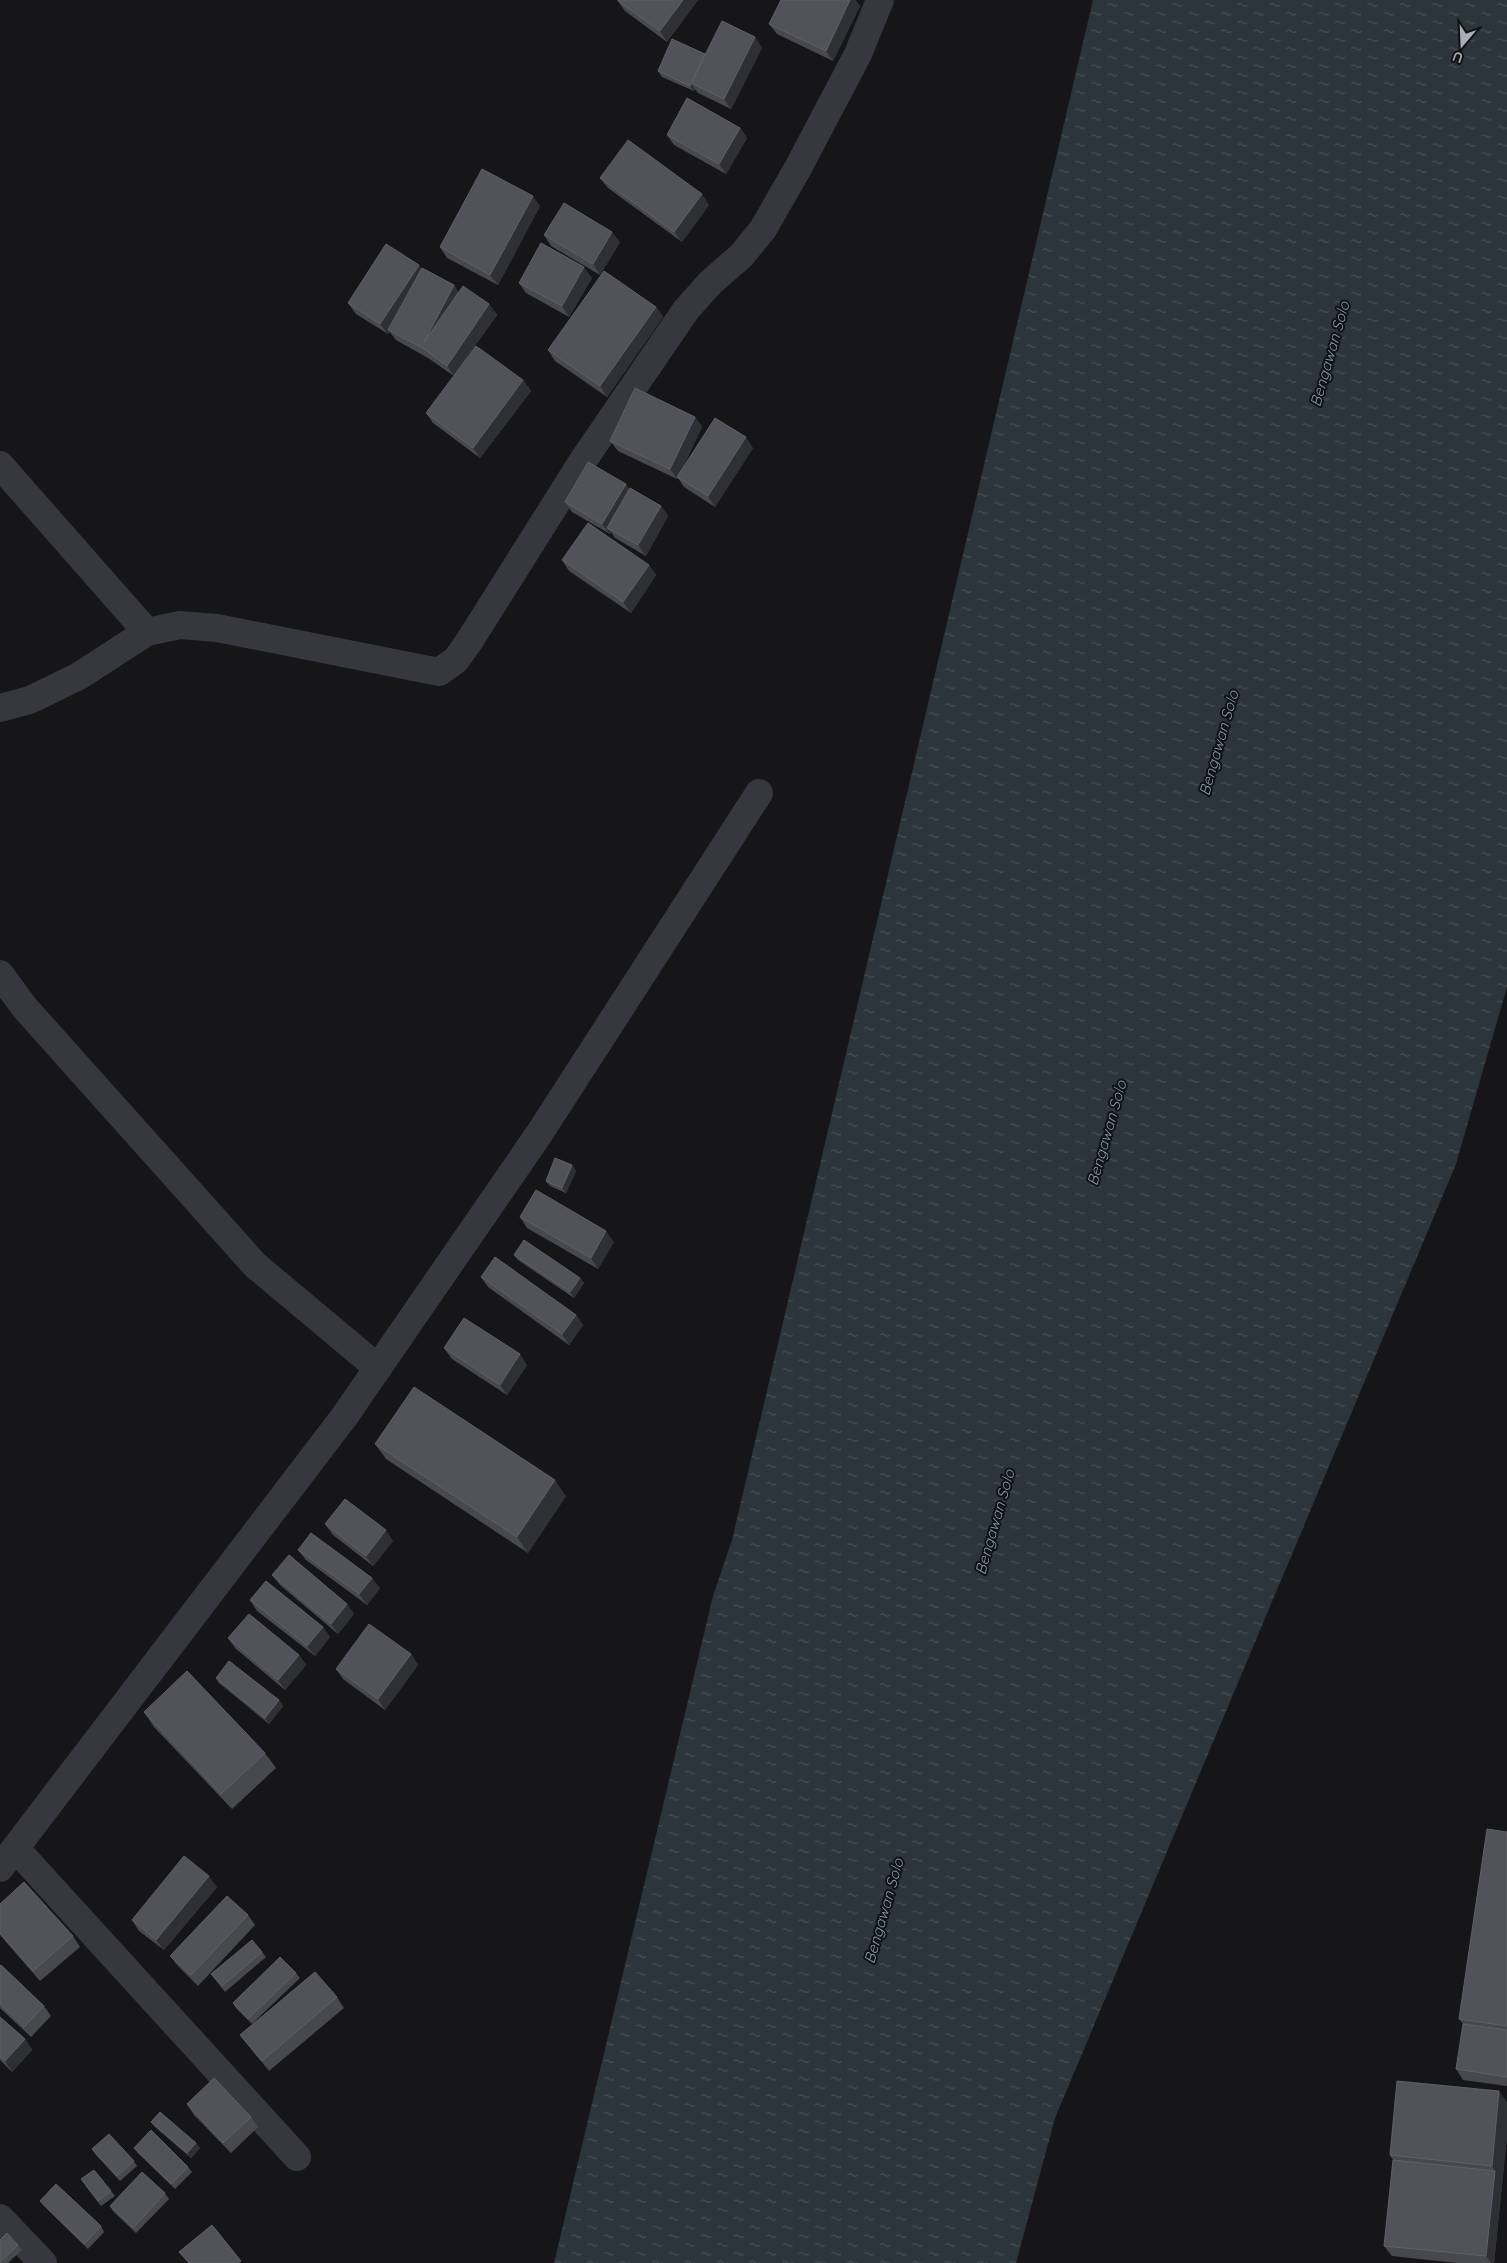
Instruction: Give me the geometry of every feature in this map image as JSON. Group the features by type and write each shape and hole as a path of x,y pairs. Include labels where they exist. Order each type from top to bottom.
{"street":[{"path":"0,708 30,700 79,676 147,632 180,625 217,628 439,672 456,660 582,462 686,310 711,282 740,256 763,229 798,168 858,54 880,0"},
{"path":"0,465 147,632"},
{"path":"297,2157 8,1859 344,1417 539,1134 759,793"},
{"path":"0,974 25,1008 255,1265 378,1368"},
{"path":"0,2218 43,2263"}],"water":[{"name":"Bengawan Solo","path":"1093,0 1507,0 1507,987 1456,1164 1055,2118 1016,2263 554,2263 713,1596 732,1540"}],"building":[{"path":"618,0 683,0 660,31"},
{"path":"781,0 850,0 826,51 769,24"},
{"path":"722,21 755,37 724,99 691,83"},
{"path":"672,39 705,54 690,86 658,71"},
{"path":"687,98 740,128 719,164 667,135"},
{"path":"628,140 702,194 674,232 600,178"},
{"path":"482,169 533,196 490,275 440,247"},
{"path":"564,203 612,232 593,264 544,235"},
{"path":"541,243 584,267 562,306 519,283"},
{"path":"386,244 419,265 380,324 348,303"},
{"path":"422,268 454,285 424,342 463,286 489,304 447,366 421,347 388,330"},
{"path":"604,271 656,307 600,386 548,350"},
{"path":"476,346 523,380 473,448 426,413"},
{"path":"635,388 695,417 670,469 610,441"},
{"path":"715,418 746,437 708,496 677,477"},
{"path":"588,462 626,484 602,524 565,502"},
{"path":"630,488 661,506 638,545 607,528"},
{"path":"588,523 649,565 623,602 562,560"},
{"path":"555,1158 572,1165 562,1188 546,1181"},
{"path":"536,1190 606,1231 591,1258 520,1217"},
{"path":"524,1240 580,1278 570,1292 514,1255"},
{"path":"495,1257 576,1315 562,1334 481,1277"},
{"path":"464,1318 520,1354 500,1385 444,1348"},
{"path":"414,1387 555,1480 517,1537 375,1444"},
{"path":"345,1499 386,1530 366,1556 325,1524"},
{"path":"311,1533 372,1578 359,1594 298,1550"},
{"path":"289,1555 347,1604 331,1624 272,1575"},
{"path":"266,1581 323,1627 307,1646 250,1600"},
{"path":"249,1614 299,1655 278,1680 228,1638"},
{"path":"369,1624 411,1654 378,1699 336,1669"},
{"path":"229,1661 279,1700 265,1718 216,1678"},
{"path":"187,1671 265,1753 221,1794 144,1712"},
{"path":"1487,1829 1507,1832 1507,2026 1459,2019"},
{"path":"184,1856 209,1876 156,1940 132,1920"},
{"path":"24,1882 73,1936 33,1971 0,1933 0,1904"},
{"path":"227,1896 248,1915 191,1975 170,1956"},
{"path":"252,1940 262,1952 222,1986 211,1974"},
{"path":"280,1957 296,1973 248,2019 233,2003"},
{"path":"1,1965 44,2006 24,2027 0,2004"},
{"path":"315,1972 337,1997 262,2061 240,2035"},
{"path":"0,2017 25,2039 5,2061 0,2057"},
{"path":"1463,2024 1507,2030 1507,2077 1456,2069"},
{"path":"214,2078 251,2117 223,2143 187,2104"},
{"path":"1397,2081 1499,2091 1492,2166 1390,2155"},
{"path":"160,2112 196,2143 187,2153 151,2122"},
{"path":"151,2130 188,2167 171,2184 134,2148"},
{"path":"109,2134 134,2161 117,2176 92,2149"},
{"path":"1393,2160 1495,2171 1486,2256 1384,2246"},
{"path":"94,2170 111,2191 98,2201 81,2179"},
{"path":"142,2172 165,2193 133,2228 110,2206"},
{"path":"56,2184 101,2226 84,2244 40,2201"},
{"path":"212,2225 241,2261 238,2263 189,2263 179,2252"},
{"path":"7,2233 18,2245 0,2262 0,2240"}]}
